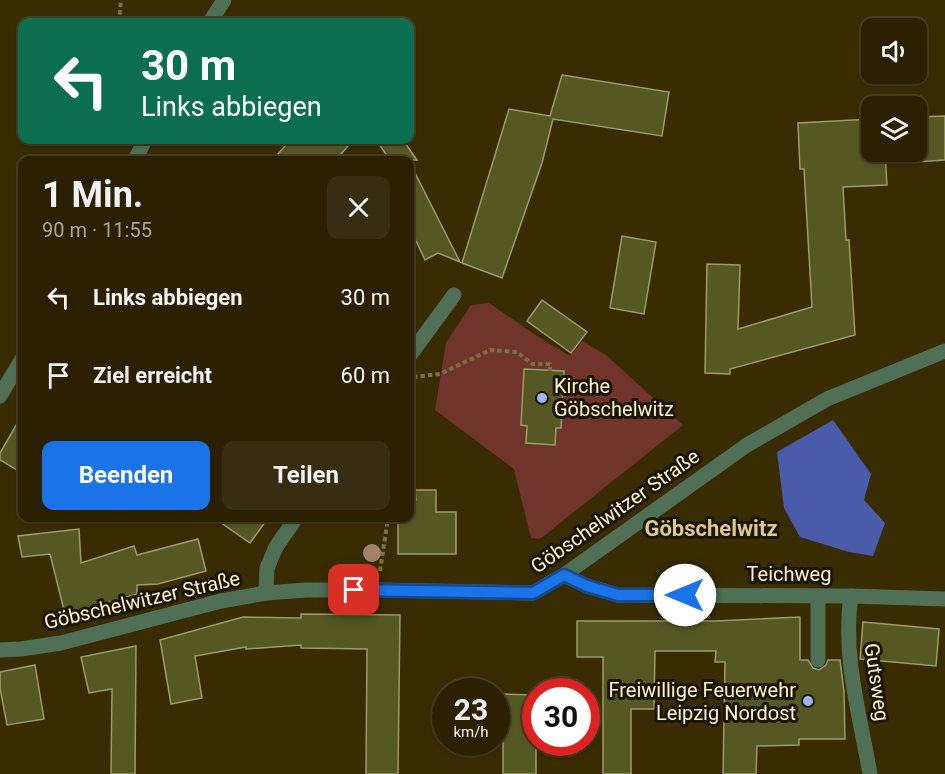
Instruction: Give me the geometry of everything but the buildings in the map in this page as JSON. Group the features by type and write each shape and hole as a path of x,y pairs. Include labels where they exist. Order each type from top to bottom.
{"street":[{"path":"213,18 224,0"},
{"path":"414,350 454,295"},
{"name":"Göbschelwitzer Straße","path":"0,650 61,643 221,601 266,593 306,590 378,590 533,593 564,575 747,445 827,399 945,351"},
{"path":"0,396 18,366"},
{"path":"266,593 267,568 276,547 293,522"},
{"name":"Teichweg","path":"564,575 587,586 618,595 851,596 945,599"},
{"path":"818,596 818,660"},
{"name":"Gutsweg","path":"851,596 848,617 851,667 870,774"}],"path":[{"path":"119,18 121,0"},
{"path":"414,377 440,374 490,350 517,352 532,364 550,364 550,371"},
{"path":"378,590 387,522"}],"shaded area":[{"path":"489,303 570,356 582,341 606,355 683,425 540,539 531,538 514,469 435,410 446,343 471,305"}],"water":[{"path":"833,420 871,474 864,500 885,523 873,556 849,552 800,537 784,508 777,452"}],"place":[{"name":"Kirche Göbschelwitz","path":"542,398"},
{"name":"Freiwillige Feuerwehr Leipzig Nordost","path":"808,701"}],"district":[{"name":"Göbschelwitz","path":"711,528"}],"route":[{"path":"354,590 533,593 564,575 587,586 618,595 685,595"}]}
